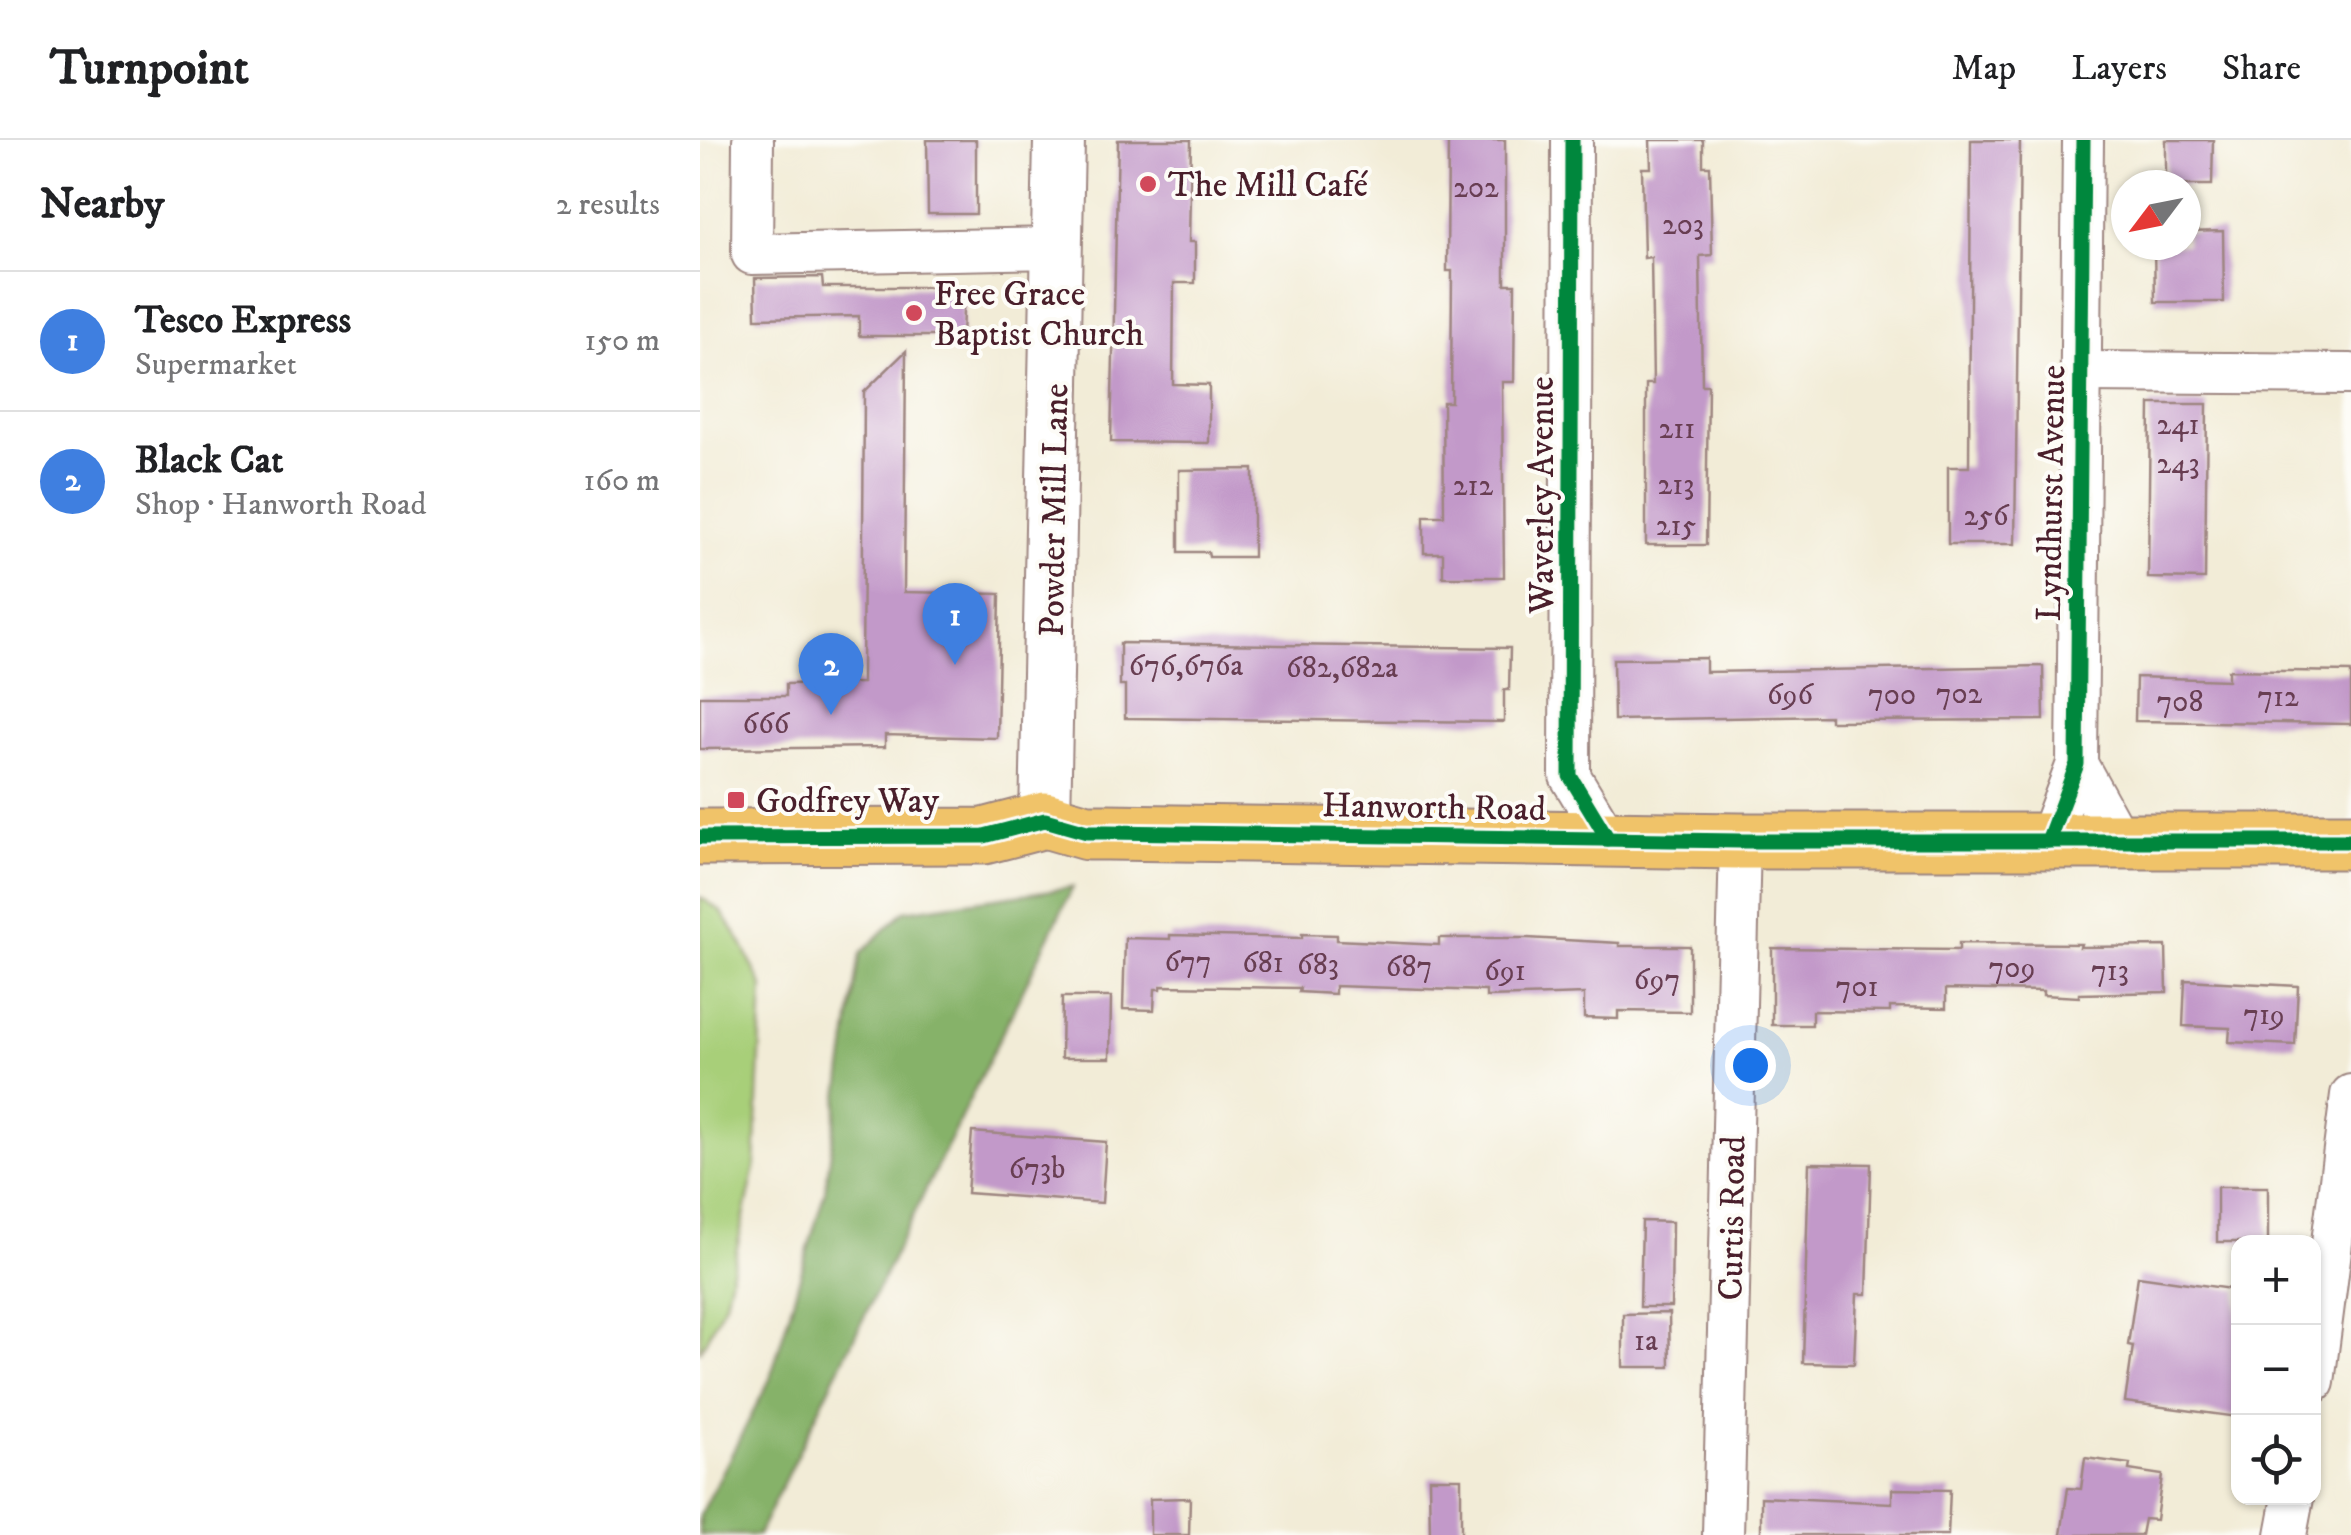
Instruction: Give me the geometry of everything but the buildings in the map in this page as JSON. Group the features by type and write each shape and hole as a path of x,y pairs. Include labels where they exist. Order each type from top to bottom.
{"main road":[{"name":"Hanworth Road","path":"700,837 984,836 1045,820 1088,832 1740,841 2351,842"}],"street":[{"path":"753,140 752,254 1060,248"},
{"name":"Powder Mill Lane","path":"1045,820 1060,140"},
{"name":"Waverley Avenue","path":"1570,776 1572,140"},
{"name":"Lyndhurst Avenue","path":"2048,842 2078,764 2083,140"},
{"path":"2082,372 2351,374"},
{"name":"Lyndhurst Avenue","path":"2078,764 2120,842"},
{"path":"1526,838 1570,776 1608,839"},
{"name":"Curtis Road","path":"1723,1535 1740,841"},
{"path":"2321,1327 2351,1095"},
{"path":"2321,1382 2351,1388"},
{"path":"2286,1535 2292,1505"}],"green space":[{"path":"1073,887 758,1535 700,1535 700,1516 770,1379 825,1191 860,954 904,911"},
{"path":"700,897 721,911 763,987 755,1167 725,1302 700,1352"}],"cycle path":[{"path":"1572,140 1570,776 1608,839"},
{"path":"2048,841 2077,764 2083,140"},
{"path":"700,837 984,836 1045,820 1087,832 1740,841 2351,841"}],"place":[{"name":"The Mill Café","path":"1148,184"},
{"name":"Free Grace Baptist Church","path":"914,313"},
{"name":"Tesco Express","path":"955,665"},
{"name":"Black Cat","path":"831,715"},
{"name":"Godfrey Way","path":"736,800"}]}
